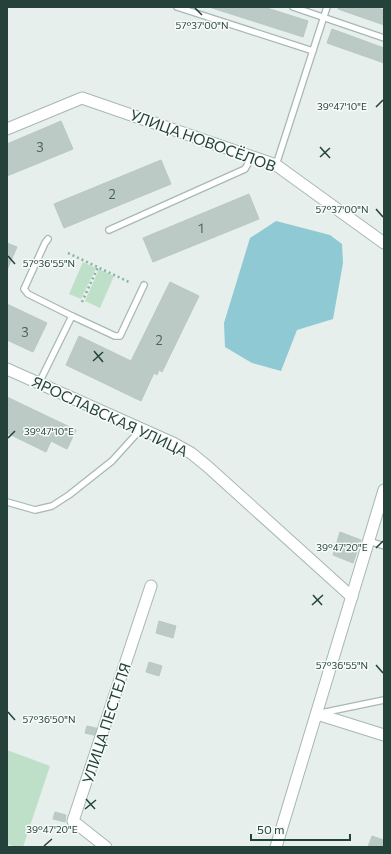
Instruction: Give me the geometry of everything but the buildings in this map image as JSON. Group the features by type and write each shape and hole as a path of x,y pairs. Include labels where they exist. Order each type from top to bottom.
{"street":[{"name":"УЛИЦА НОВОСЁЛОВ","path":"7,129 82,98 276,164 384,243"},
{"name":"ЯРОСЛАВСКАЯ УЛИЦА","path":"7,369 173,443 191,453 352,597"},
{"path":"276,847 384,490"},
{"name":"УЛИЦА ПЕСТЕЛЯ","path":"106,847 73,821 151,586"},
{"path":"316,714 384,735"}],"lane":[{"path":"177,7 313,51"},
{"path":"293,7 324,16 384,38"},
{"path":"276,164 327,7"},
{"path":"108,230 245,169 252,156"},
{"path":"48,239 24,289 28,294 72,316 115,336 120,336 144,286"},
{"path":"39,383 72,316"},
{"path":"7,502 35,510 52,506 69,495 112,461 142,429"},
{"path":"369,541 384,546"},
{"path":"316,714 384,700"}],"path":[{"path":"68,253 129,282"},
{"path":"82,302 98,267"}],"green space":[{"path":"83,262 96,268 81,299 69,294"},
{"path":"99,269 114,276 100,308 85,301"},
{"path":"7,750 50,766 23,847 16,847 7,844"}],"water":[{"path":"276,221 330,235 342,244 343,263 333,319 297,330 281,371 252,363 225,347 224,323 250,238"}]}
